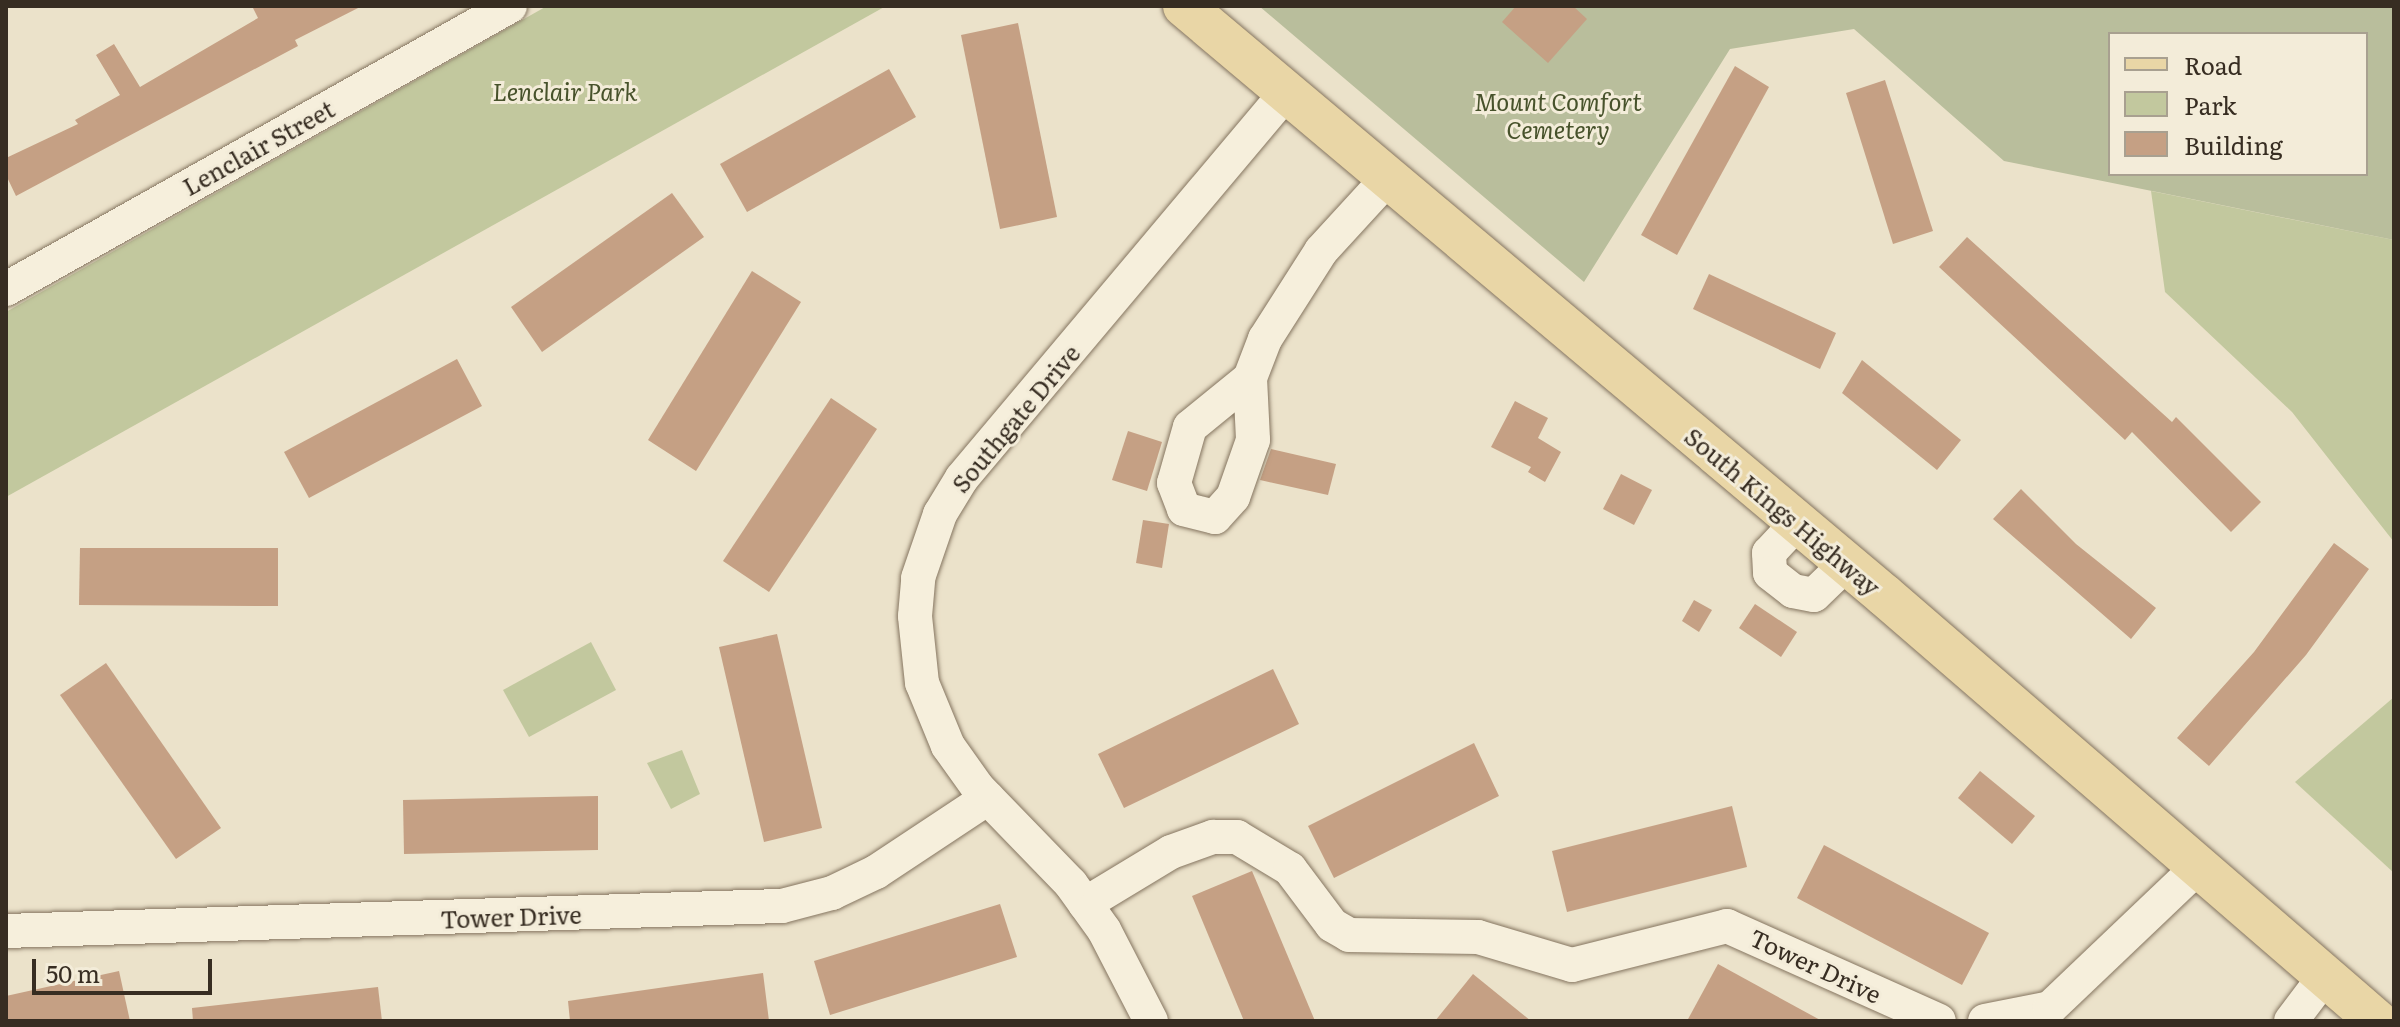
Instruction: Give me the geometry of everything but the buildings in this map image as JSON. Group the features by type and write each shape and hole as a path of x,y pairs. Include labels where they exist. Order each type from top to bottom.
{"main road":[{"name":"South Kings Highway","path":"1184,6 1386,180 1846,564 2377,1021"}],"street":[{"name":"Lenclair Street","path":"6,289 510,6"},
{"name":"Southgate Drive","path":"1151,1021 1085,904 1035,843 988,798 948,746 922,683 915,616 931,535 962,478 1285,94"},
{"path":"1250,378 1265,339 1321,251 1386,180"},
{"path":"1797,523 1769,553 1770,573 1806,596 1823,592 1846,564"},
{"name":"Tower Drive","path":"6,931 782,906 832,893 876,872 988,798"},
{"name":"Tower Drive","path":"1085,904 1171,852 1213,837 1237,837 1290,869 1332,925 1349,935 1478,937 1572,965 1727,926 1939,1021"},
{"path":"1985,1021 2050,1008 2199,866"},
{"path":"2291,1021 2325,976"}],"green space":[{"name":"Lenclair Park","path":"547,6 886,6 6,497 6,312"},
{"name":"Mount Comfort Cemetery","path":"1259,6 2394,6 2394,240 2004,161 1854,29 1730,49 1584,282"},
{"path":"2151,191 2394,240 2394,542 2292,412 2165,292"},
{"path":"591,642 616,690 529,737 503,690"},
{"path":"2394,697 2394,873 2295,782"},
{"path":"682,750 700,794 671,809 647,763"}]}
